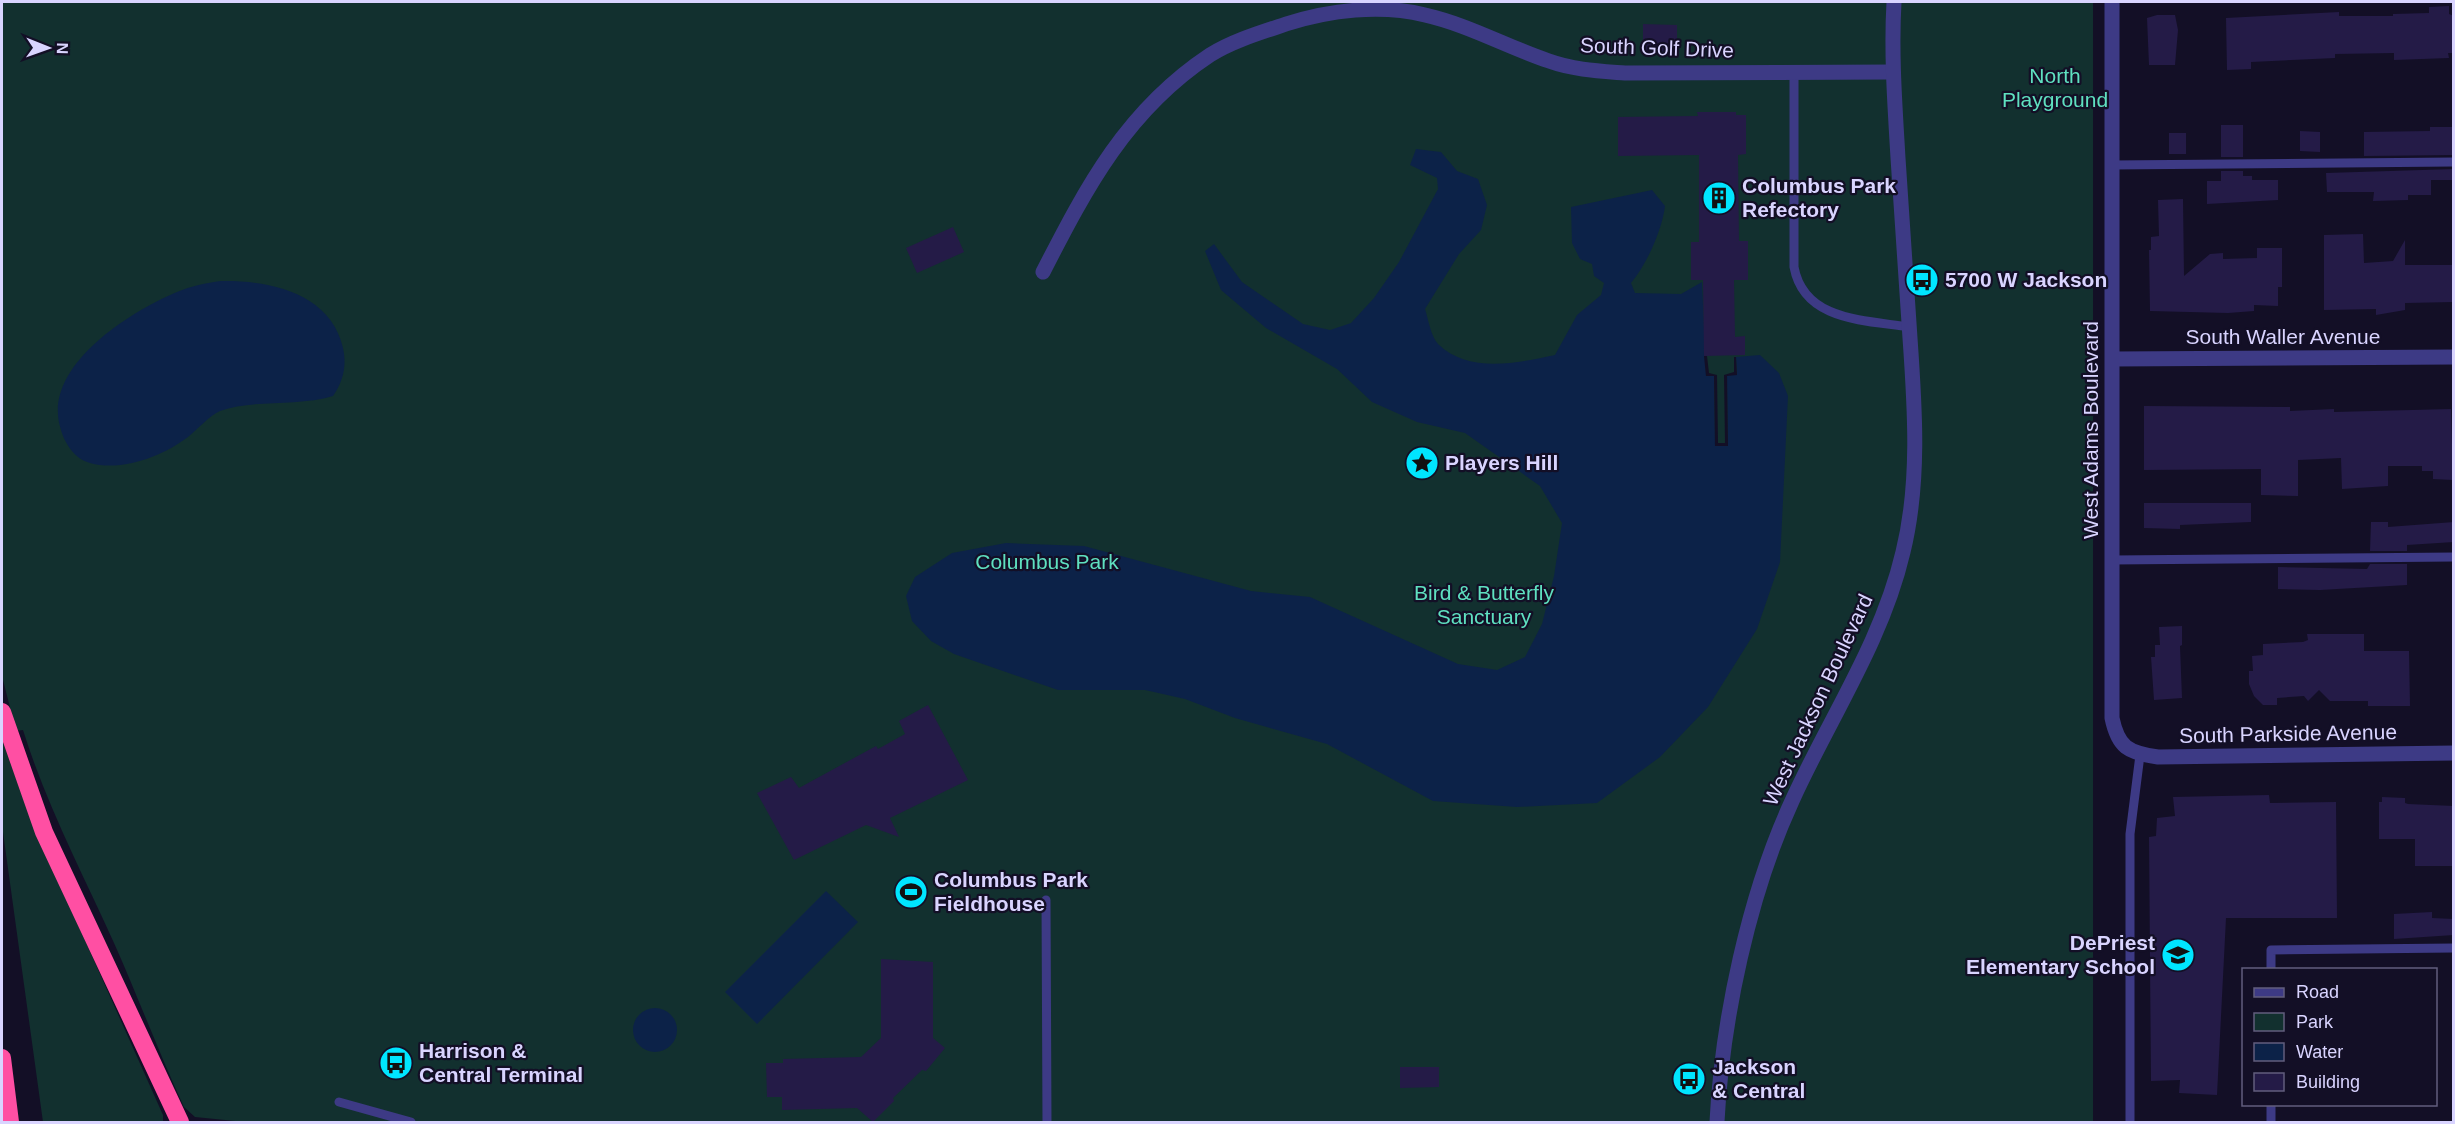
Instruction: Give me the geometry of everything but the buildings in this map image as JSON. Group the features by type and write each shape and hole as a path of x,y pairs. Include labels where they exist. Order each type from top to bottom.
{"highway":[{"path":"2,712 44,832 180,1122"},
{"path":"2,1058 10,1122"}],"street":[{"name":"West Jackson Boulevard","path":"1717,1122 1737,976 1766,866 1790,804 1816,749 1878,631 1904,551 1914,462 1909,327 1893,72 1894,2"},
{"name":"West Adams Boulevard","path":"2112,2 2112,718 2116,735 2125,748"},
{"name":"South Golf Drive","path":"1043,272 1085,189 1109,154 1139,116 1174,82 1212,54 1263,32 1308,17 1334,12 1373,10 1422,14 1469,28 1550,61 1586,70 1893,72"},
{"name":"South Waller Avenue","path":"2113,359 2454,357"},
{"name":"South Parkside Avenue","path":"2125,748 2140,755 2158,757 2454,753"}],"lane":[{"path":"1794,72 1794,267 1797,284 1815,305 1830,312 1909,327"},
{"path":"2112,165 2454,162"},
{"path":"2112,560 2454,556"},
{"path":"2130,1122 2130,834 2140,755"},
{"path":"1046,900 1047,1122"},
{"path":"2271,968 2271,950 2454,948"},
{"path":"339,1102 411,1122"},
{"path":"2271,1106 2271,1122"}],"green space":[{"name":"Columbus Park","path":"2,2 2093,2 2093,1122 245,1122 195,1117 184,1107 175,1087 114,943 53,811 23,730 16,731 2,676"},
{"path":"2,739 29,815 163,1115 163,1121 43,1122 2,825"}],"water":[{"path":"1416,149 1441,152 1457,171 1478,179 1487,205 1481,230 1459,254 1425,309 1436,341 1450,353 1464,360 1494,364 1555,355 1577,315 1601,295 1604,283 1594,276 1592,264 1580,259 1572,243 1571,207 1652,190 1665,206 1663,215 1648,257 1631,283 1635,293 1681,294 1702,282 1706,375 1714,376 1715,446 1728,445 1727,375 1737,374 1736,357 1760,355 1779,373 1788,396 1780,562 1757,629 1708,707 1660,757 1597,803 1517,807 1433,801 1327,744 1235,718 1185,699 1145,690 1058,690 954,654 931,641 912,621 906,596 915,577 952,553 1006,543 1084,546 1251,591 1310,597 1458,664 1497,670 1525,657 1542,624 1554,576 1562,523 1540,486 1465,433 1417,422 1372,402 1337,369 1266,328 1221,290 1205,251 1214,244 1242,282 1303,324 1330,330 1351,323 1374,298 1399,262 1438,189 1437,178 1410,165"},
{"path":"221,281 259,283 278,287 312,302 326,314 336,329 345,361 343,374 333,396 305,401 246,405 220,411 178,444 154,456 128,464 102,465 80,458 68,446 63,435 58,407 64,385 76,364 93,345 136,313 182,290"},
{"path":"826,891 858,922 757,1024 725,992"},
{"path":"655,1008 664,1009 671,1014 676,1021 676,1039 671,1046 664,1051 655,1052 646,1051 639,1046 634,1039 633,1030 634,1021 639,1014 646,1009"}],"pier":[{"path":"1704,356 1707,356 1709,373 1717,375 1718,443 1725,443 1724,375 1734,372 1734,357 1736,357 1737,375 1727,376 1728,446 1715,446 1714,376 1706,376"}],"place":[{"name":"Columbus Park Refectory","path":"1719,198"},
{"name":"5700 W Jackson","path":"1922,280"},
{"name":"Players Hill","path":"1422,463"},
{"name":"Columbus Park Fieldhouse","path":"911,892"},
{"name":"DePriest Elementary School","path":"2178,955"},
{"name":"Harrison & Central Terminal","path":"396,1063"},
{"name":"Jackson & Central","path":"1689,1079"}],"park label":[{"name":"North Playground","path":"2055,88"},
{"name":"Bird & Butterfly Sanctuary","path":"1484,605"}]}
